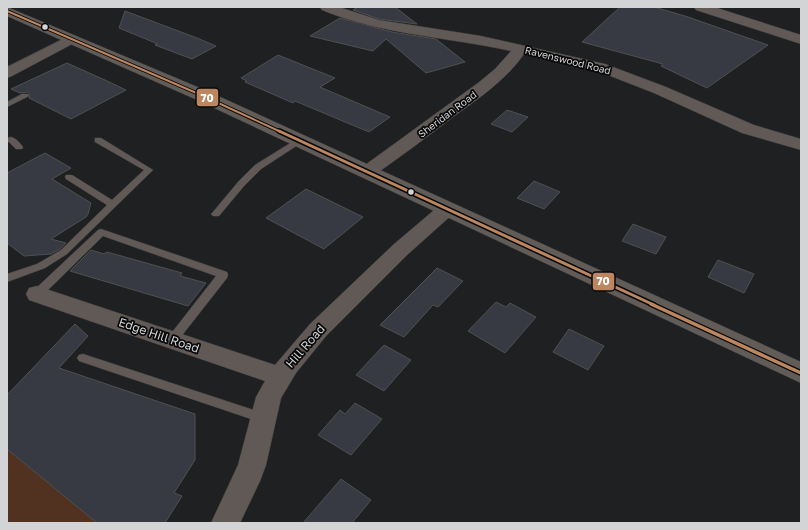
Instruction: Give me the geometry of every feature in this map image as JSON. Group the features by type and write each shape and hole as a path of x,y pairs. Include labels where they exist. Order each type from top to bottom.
{"main road":[{"path":"7,11 194,92 801,373"}],"street":[{"name":"Ravenswood Road","path":"327,7 349,16 378,24 480,40 581,62 618,73 748,129 801,145"},
{"path":"701,7 801,40"},
{"path":"7,73 71,39"},
{"name":"Sheridan Road","path":"367,172 418,136 497,76 521,48"},
{"name":"Hill Road","path":"226,523 250,470 269,397 280,376 301,347 318,330 400,250 447,209"},
{"name":"Edge Hill Road","path":"38,294 280,376"}],"lane":[{"path":"7,105 25,96"},
{"path":"7,140 11,139 19,147"},
{"path":"7,278 34,270 58,256 148,170 98,140"},
{"path":"216,214 241,184 258,167 300,141"},
{"path":"69,177 113,205"},
{"path":"38,294 101,232 223,275 172,340"},
{"path":"83,358 263,418"}],"shaded area":[{"path":"7,449 97,523 7,523"}],"building":[{"path":"358,7 395,7 417,24 379,19 353,10"},
{"path":"620,7 654,7 685,16 768,45 707,88 661,66 663,64 582,42"},
{"path":"125,11 216,46 192,59 155,45 158,44 119,28"},
{"path":"340,18 392,32 436,39 465,62 426,73 386,39 373,51 310,36"},
{"path":"278,55 335,78 320,87 390,117 369,132 295,101 293,103 245,82 247,81 241,78"},
{"path":"67,63 126,90 71,119 29,98 30,95 28,92 20,93 11,89"},
{"path":"507,110 528,117 512,132 491,124"},
{"path":"45,153 71,168 52,179 91,203 86,217 51,239 66,243 60,249 51,254 24,256 7,243 7,173"},
{"path":"534,181 560,192 544,209 517,198"},
{"path":"306,189 363,217 324,249 266,218"},
{"path":"633,224 666,237 656,254 622,241"},
{"path":"91,250 104,254 107,252 182,273 180,276 206,283 188,306 70,271"},
{"path":"718,260 754,274 744,293 708,277"},
{"path":"437,268 463,281 438,307 433,305 404,337 380,325"},
{"path":"496,302 506,307 510,303 536,317 505,353 468,331"},
{"path":"75,324 88,336 59,368 195,414 195,460 174,493 182,496 165,523 97,523 7,449 7,395"},
{"path":"569,329 604,346 588,370 553,352"},
{"path":"384,345 411,360 384,391 356,375"},
{"path":"355,403 382,419 351,455 318,435 340,410 345,414"},
{"path":"341,479 371,500 352,523 303,523"}],"transit line":[{"name":"70","path":"7,11 201,95 801,373"}]}
